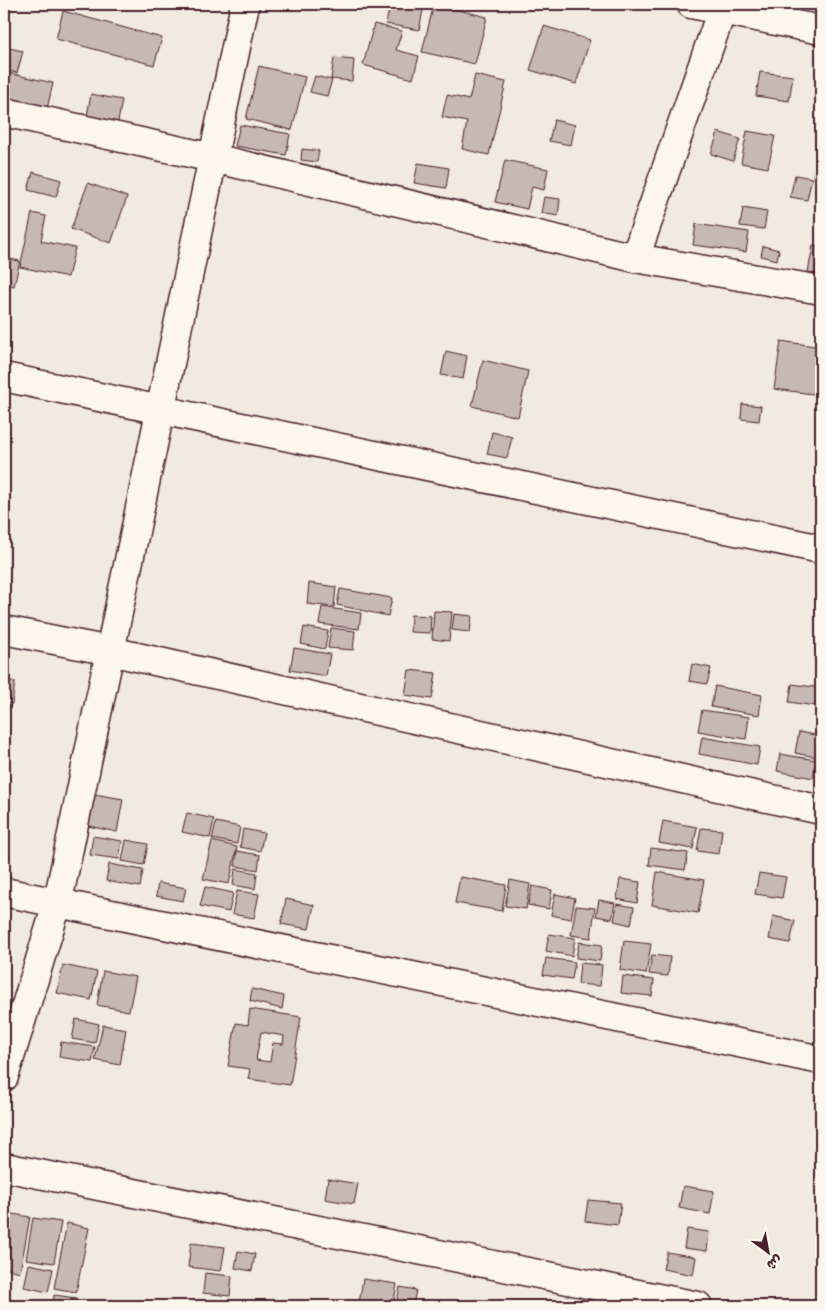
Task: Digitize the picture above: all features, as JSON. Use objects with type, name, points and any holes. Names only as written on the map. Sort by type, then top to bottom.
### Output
[{"type":"street","points":[[4,1077],[58,901],[245,4]]},
{"type":"street","points":[[691,4],[821,30]]},
{"type":"street","points":[[635,258],[722,10]]},
{"type":"street","points":[[4,112],[213,158],[635,258],[821,290]]},
{"type":"street","points":[[4,378],[160,409],[821,549]]},
{"type":"street","points":[[4,630],[110,651],[821,810]]},
{"type":"street","points":[[4,892],[58,901],[821,1060]]},
{"type":"street","points":[[4,1167],[698,1306]]},
{"type":"building","points":[[390,4],[424,5],[419,30],[386,24]]},
{"type":"building","points":[[434,4],[487,17],[475,64],[422,52]]},
{"type":"building","points":[[63,11],[162,38],[154,65],[56,39]]},
{"type":"building","points":[[374,24],[402,31],[396,50],[419,56],[413,79],[363,65]]},
{"type":"building","points":[[544,26],[590,40],[576,84],[530,70]]},
{"type":"building","points":[[4,47],[23,51],[17,73],[4,70]]},
{"type":"building","points":[[334,58],[354,60],[352,81],[331,79]]},
{"type":"building","points":[[259,66],[305,77],[292,130],[246,119]]},
{"type":"building","points":[[4,72],[53,83],[47,109],[4,100]]},
{"type":"building","points":[[760,72],[793,76],[789,101],[756,96]]},
{"type":"building","points":[[475,75],[506,82],[489,155],[462,149],[467,122],[442,117],[447,95],[469,100]]},
{"type":"building","points":[[315,76],[332,80],[327,96],[310,92]]},
{"type":"building","points":[[91,94],[122,100],[118,122],[87,116]]},
{"type":"building","points":[[554,120],[575,125],[571,145],[549,141]]},
{"type":"building","points":[[240,125],[290,134],[286,155],[235,146]]},
{"type":"building","points":[[747,131],[775,136],[768,168],[741,163]]},
{"type":"building","points":[[718,132],[740,139],[733,161],[711,154]]},
{"type":"building","points":[[821,140],[821,178],[813,176]]},
{"type":"building","points":[[302,149],[319,151],[317,162],[301,160]]},
{"type":"building","points":[[505,160],[548,169],[544,190],[532,187],[527,209],[495,202]]},
{"type":"building","points":[[418,163],[449,168],[446,188],[414,183]]},
{"type":"building","points":[[33,172],[61,180],[56,197],[28,190]]},
{"type":"building","points":[[795,175],[812,178],[807,200],[790,197]]},
{"type":"building","points":[[88,183],[127,197],[111,243],[71,229]]},
{"type":"building","points":[[544,197],[560,199],[558,216],[541,213]]},
{"type":"building","points":[[743,208],[767,212],[764,229],[740,226]]},
{"type":"building","points":[[32,213],[46,216],[41,241],[75,248],[68,277],[20,267]]},
{"type":"building","points":[[696,224],[749,232],[746,252],[693,245]]},
{"type":"building","points":[[813,245],[821,247],[821,275],[808,272]]},
{"type":"building","points":[[763,246],[779,250],[777,260],[761,256]]},
{"type":"building","points":[[4,258],[20,261],[14,286],[4,284]]},
{"type":"building","points":[[781,341],[821,347],[821,395],[774,389]]},
{"type":"building","points":[[446,351],[467,356],[463,379],[441,375]]},
{"type":"building","points":[[483,360],[528,371],[518,417],[472,406]]},
{"type":"building","points":[[742,404],[761,406],[759,421],[741,419]]},
{"type":"building","points":[[492,432],[512,437],[507,458],[487,454]]},
{"type":"building","points":[[309,583],[336,587],[334,607],[307,604]]},
{"type":"building","points":[[340,589],[392,598],[388,616],[337,605]]},
{"type":"building","points":[[322,607],[361,613],[359,629],[319,624]]},
{"type":"building","points":[[434,611],[452,612],[449,641],[432,639]]},
{"type":"building","points":[[454,614],[472,616],[470,632],[452,630]]},
{"type":"building","points":[[411,615],[431,616],[430,633],[410,632]]},
{"type":"building","points":[[304,627],[328,631],[325,649],[301,644]]},
{"type":"building","points":[[331,628],[355,631],[353,650],[328,648]]},
{"type":"building","points":[[294,648],[330,654],[326,676],[290,670]]},
{"type":"building","points":[[692,664],[711,668],[707,684],[689,681]]},
{"type":"building","points":[[409,670],[436,673],[432,699],[405,695]]},
{"type":"building","points":[[4,680],[15,682],[12,704],[4,703]]},
{"type":"building","points":[[792,684],[821,688],[821,707],[789,702]]},
{"type":"building","points":[[715,686],[762,695],[759,715],[711,707]]},
{"type":"building","points":[[4,706],[8,707],[4,739]]},
{"type":"building","points":[[702,710],[749,717],[746,739],[698,731]]},
{"type":"building","points":[[799,732],[821,736],[821,758],[795,753]]},
{"type":"building","points":[[702,737],[760,747],[757,765],[699,754]]},
{"type":"building","points":[[780,754],[816,760],[813,778],[777,771]]},
{"type":"building","points":[[94,794],[123,799],[117,832],[88,826]]},
{"type":"building","points":[[187,813],[214,819],[210,838],[182,832]]},
{"type":"building","points":[[663,821],[697,827],[693,849],[659,843]]},
{"type":"building","points":[[216,822],[240,827],[237,844],[212,839]]},
{"type":"building","points":[[701,828],[722,830],[719,854],[697,851]]},
{"type":"building","points":[[243,829],[264,833],[260,851],[240,847]]},
{"type":"building","points":[[93,836],[122,841],[119,859],[90,855]]},
{"type":"building","points":[[126,840],[148,844],[144,865],[122,861]]},
{"type":"building","points":[[212,841],[237,847],[229,884],[203,879]]},
{"type":"building","points":[[651,848],[688,853],[685,870],[649,865]]},
{"type":"building","points":[[237,851],[260,855],[258,870],[235,866]]},
{"type":"building","points":[[109,864],[143,870],[140,887],[106,881]]},
{"type":"building","points":[[235,869],[257,873],[255,889],[233,885]]},
{"type":"building","points":[[657,872],[704,880],[698,913],[652,905]]},
{"type":"building","points":[[759,873],[786,877],[782,898],[755,894]]},
{"type":"building","points":[[460,877],[506,885],[502,911],[455,903]]},
{"type":"building","points":[[620,879],[640,882],[637,903],[617,899]]},
{"type":"building","points":[[510,880],[530,884],[526,909],[505,906]]},
{"type":"building","points":[[158,883],[186,888],[183,901],[156,896]]},
{"type":"building","points":[[532,886],[552,890],[549,909],[528,905]]},
{"type":"building","points":[[205,887],[233,893],[229,912],[200,906]]},
{"type":"building","points":[[237,891],[259,894],[254,918],[232,914]]},
{"type":"building","points":[[555,894],[575,898],[571,919],[551,915]]},
{"type":"building","points":[[286,899],[314,905],[309,929],[281,924]]},
{"type":"building","points":[[599,900],[615,903],[612,919],[596,916]]},
{"type":"building","points":[[617,904],[634,907],[631,925],[614,921]]},
{"type":"building","points":[[576,906],[595,908],[591,938],[571,935]]},
{"type":"building","points":[[773,916],[795,921],[790,943],[769,939]]},
{"type":"building","points":[[549,934],[575,938],[572,956],[546,951]]},
{"type":"building","points":[[624,941],[651,944],[646,974],[620,970]]},
{"type":"building","points":[[579,942],[602,945],[600,961],[576,958]]},
{"type":"building","points":[[652,955],[670,957],[668,976],[649,974]]},
{"type":"building","points":[[546,958],[575,962],[572,979],[543,975]]},
{"type":"building","points":[[580,963],[602,965],[600,986],[578,984]]},
{"type":"building","points":[[63,965],[97,972],[91,1000],[57,993]]},
{"type":"building","points":[[103,971],[136,977],[129,1011],[97,1005]]},
{"type":"building","points":[[623,976],[654,980],[652,996],[621,993]]},
{"type":"building","points":[[252,989],[284,996],[282,1009],[250,1001]]},
{"type":"building","points":[[250,1009],[301,1017],[290,1085],[248,1079],[250,1069],[228,1066],[236,1023],[248,1025]],"holes":[[[261,1032],[284,1036],[283,1044],[273,1043],[270,1062],[256,1060]]]},
{"type":"building","points":[[76,1019],[99,1024],[95,1043],[72,1039]]},
{"type":"building","points":[[103,1025],[126,1029],[120,1065],[95,1060]]},
{"type":"building","points":[[61,1042],[95,1047],[92,1062],[59,1057]]},
{"type":"building","points":[[328,1179],[358,1184],[354,1204],[325,1199]]},
{"type":"building","points":[[683,1186],[714,1191],[710,1214],[679,1208]]},
{"type":"building","points":[[588,1200],[621,1203],[618,1225],[585,1221]]},
{"type":"building","points":[[7,1213],[30,1217],[20,1272],[4,1268],[4,1231]]},
{"type":"building","points":[[33,1218],[61,1222],[54,1263],[26,1259]]},
{"type":"building","points":[[67,1223],[89,1228],[76,1292],[54,1288]]},
{"type":"building","points":[[687,1229],[709,1232],[707,1251],[684,1248]]},
{"type":"building","points":[[191,1243],[225,1247],[221,1271],[188,1267]]},
{"type":"building","points":[[238,1251],[255,1254],[252,1271],[235,1268]]},
{"type":"building","points":[[667,1252],[696,1257],[693,1275],[663,1269]]},
{"type":"building","points":[[29,1264],[53,1269],[48,1292],[24,1287]]},
{"type":"building","points":[[205,1273],[232,1276],[230,1296],[203,1293]]},
{"type":"building","points":[[363,1279],[397,1284],[393,1306],[359,1303]]},
{"type":"building","points":[[400,1287],[416,1290],[413,1306],[396,1306]]},
{"type":"building","points":[[54,1295],[77,1298],[76,1306],[53,1306]]}]
